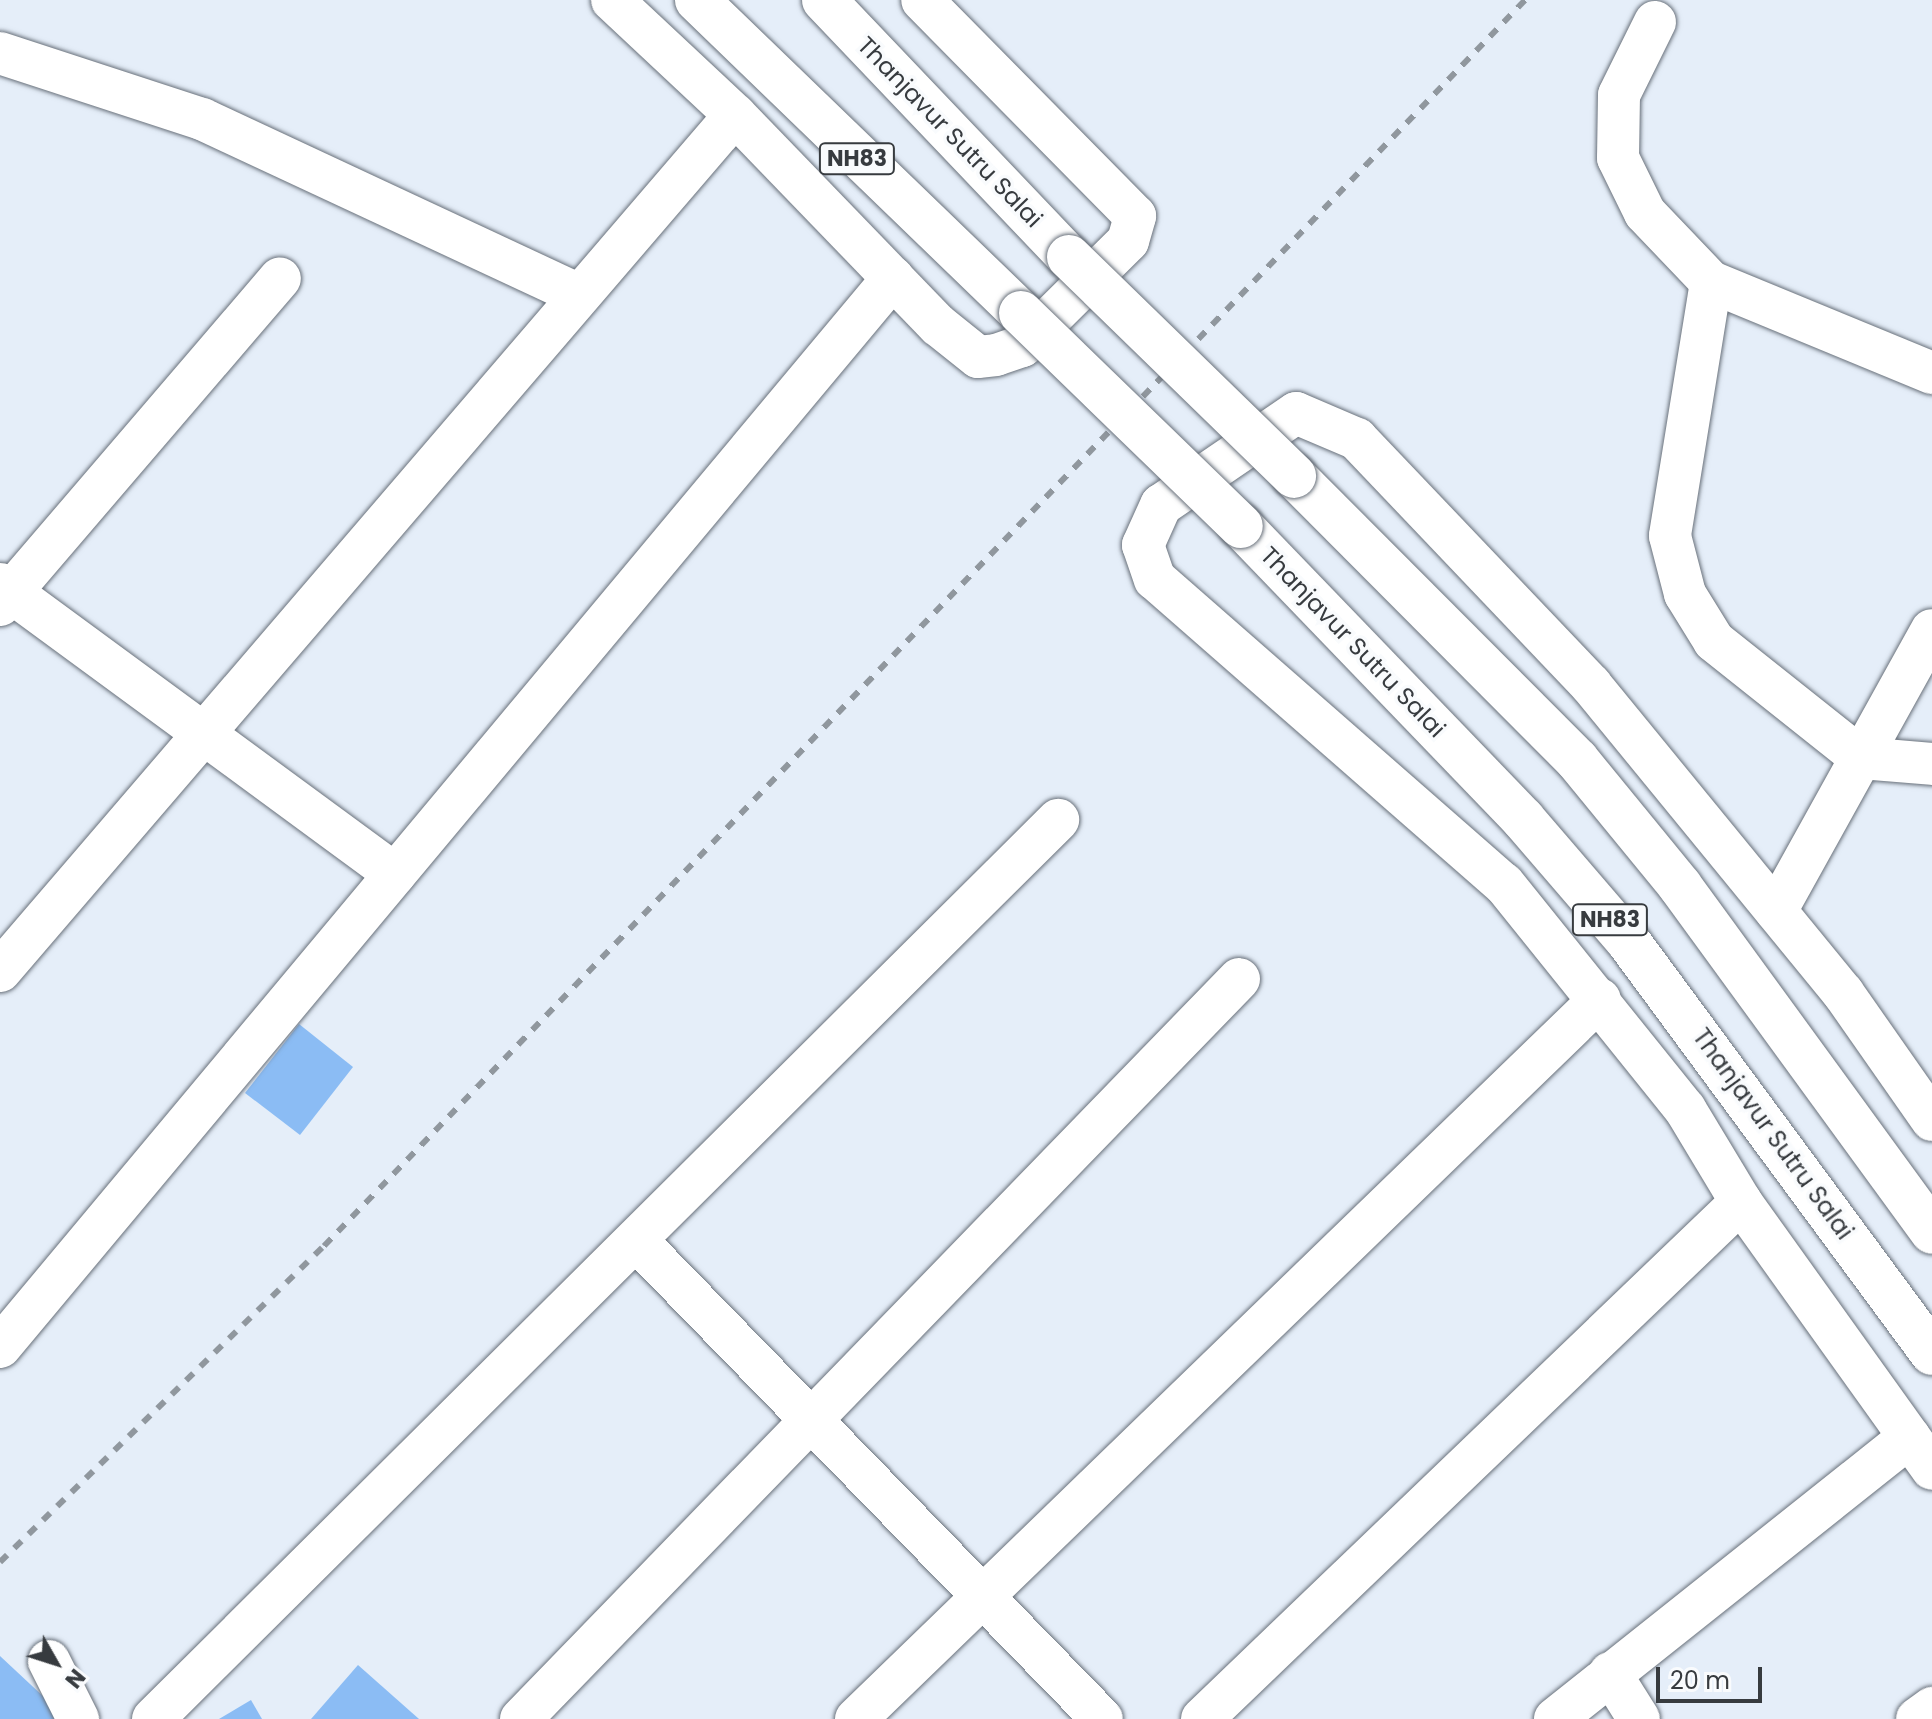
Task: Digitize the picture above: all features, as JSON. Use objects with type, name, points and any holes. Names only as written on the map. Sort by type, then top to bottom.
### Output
[{"type":"highway","name":"Thanjavur Sutru Salai","points":[[697,0],[1241,526],[1523,819],[1628,941],[1932,1353]]},
{"type":"highway","name":"Thanjavur Sutru Salai","points":[[824,0],[1069,257],[1294,476],[1577,760],[1680,886],[1932,1232]]},
{"type":"street","points":[[612,0],[735,115],[893,278],[978,357],[996,355],[1022,346],[1128,241],[1135,216],[922,0]]},
{"type":"street","points":[[1655,22],[1619,95],[1618,158],[1645,213],[1711,282],[1932,373]]},
{"type":"street","points":[[0,53],[202,119],[575,293]]},
{"type":"street","points":[[0,971],[201,730],[575,293],[735,115]]},
{"type":"street","points":[[280,278],[4,594],[201,730],[395,874]]},
{"type":"street","points":[[0,1347],[893,278]]},
{"type":"street","points":[[1711,282],[1670,536],[1685,594],[1714,641],[1861,758],[1932,764]]},
{"type":"street","points":[[1555,1719],[1610,1673],[1920,1453],[1741,1202],[1685,1109],[1600,999],[1504,884],[1155,579],[1143,545],[1161,505],[1296,413],[1357,439],[1591,685],[1776,911],[1932,1120]]},
{"type":"street","points":[[1776,911],[1932,630]]},
{"type":"street","points":[[153,1719],[1058,820]]},
{"type":"street","points":[[521,1719],[1239,979]]},
{"type":"street","points":[[856,1719],[980,1592],[1600,999]]},
{"type":"street","points":[[1202,1719],[1741,1202]]},
{"type":"street","points":[[636,1240],[815,1416],[1102,1719]]},
{"type":"street","points":[[49,1661],[78,1719]]},
{"type":"street","points":[[1610,1673],[1639,1719]]},
{"type":"street","points":[[1917,1719],[1932,1708]]},
{"type":"building","points":[[299,1024],[353,1067],[300,1135],[245,1093]]},
{"type":"building","points":[[0,1656],[60,1712],[54,1719],[0,1719]]},
{"type":"building","points":[[358,1665],[419,1719],[311,1719]]},
{"type":"building","points":[[251,1700],[262,1719],[219,1719]]},
{"type":"railway","points":[[0,1562],[324,1246],[1525,0]]}]
